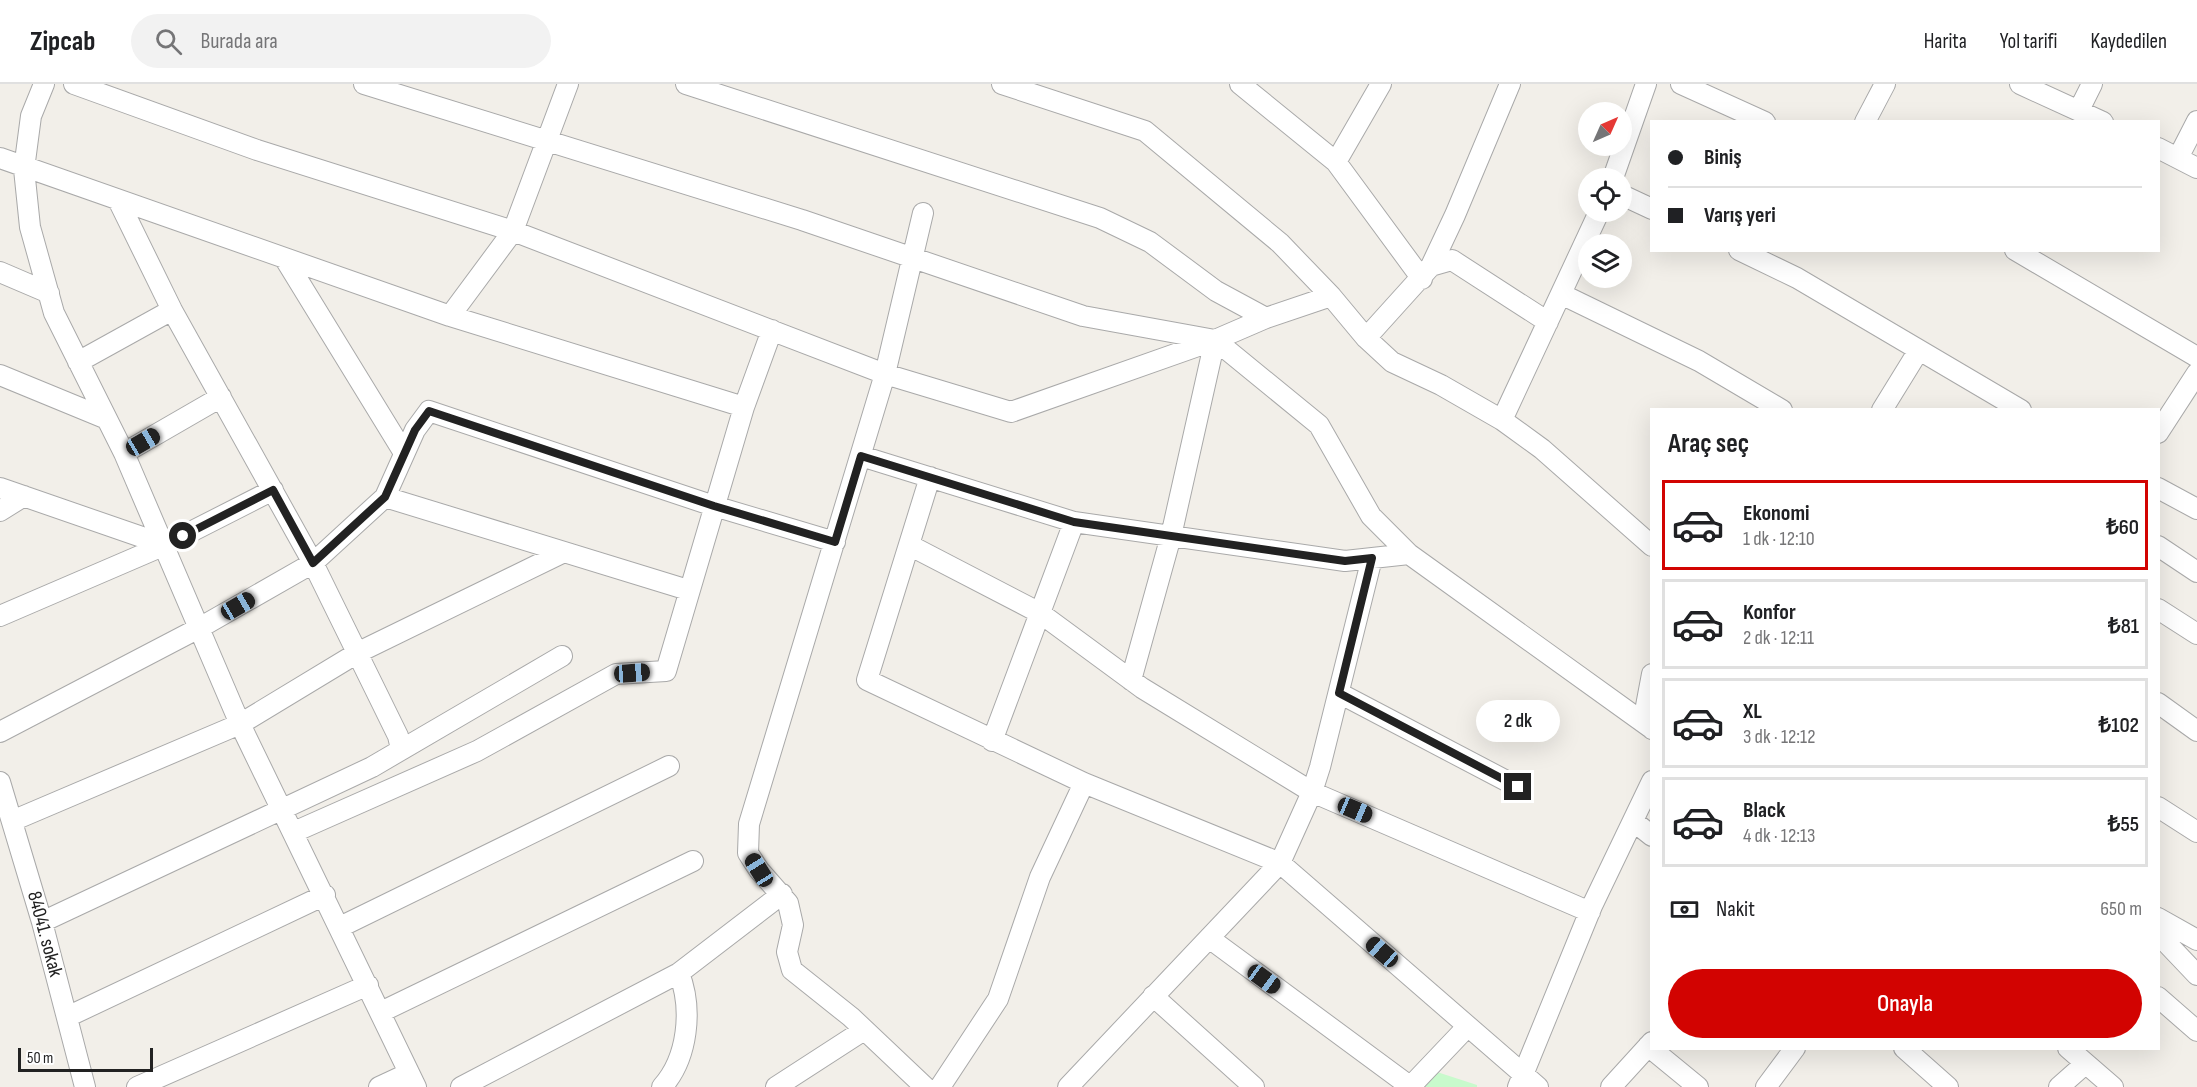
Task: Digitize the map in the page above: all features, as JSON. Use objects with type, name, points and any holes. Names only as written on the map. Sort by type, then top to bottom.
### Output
[{"type":"street","points":[[44,84],[31,116],[24,169],[30,227],[54,313],[124,453],[201,627],[240,724],[413,1080],[379,1087]]},
{"type":"street","points":[[74,84],[257,150],[513,231],[885,374],[1011,412],[1215,340],[1266,318],[1331,296]]},
{"type":"street","points":[[364,84],[802,220],[1083,316],[1215,340],[1319,425],[1371,516],[1409,554],[1650,727]]},
{"type":"street","points":[[450,316],[513,231],[549,143],[568,84]]},
{"type":"street","points":[[686,84],[1100,218],[1150,242],[1216,291],[1266,318]]},
{"type":"street","points":[[1002,84],[1145,131],[1280,243],[1331,296],[1366,338],[1392,362],[1441,385],[1502,420],[1542,449],[1650,540]]},
{"type":"street","points":[[1240,84],[1336,162],[1426,272]]},
{"type":"street","points":[[1336,162],[1381,84]]},
{"type":"street","points":[[1366,338],[1426,272],[1510,84]]},
{"type":"street","points":[[1617,168],[1646,84]]},
{"type":"street","points":[[1681,84],[1761,120]]},
{"type":"street","points":[[1866,120],[1885,84]]},
{"type":"street","points":[[2020,84],[2099,120]]},
{"type":"street","points":[[2079,110],[2092,84]]},
{"type":"street","points":[[2178,158],[2197,121]]},
{"type":"street","points":[[2160,149],[2197,168]]},
{"type":"street","points":[[0,158],[24,169],[450,316],[744,407]]},
{"type":"street","points":[[1632,200],[1650,208]]},
{"type":"street","points":[[119,202],[172,310],[273,490],[359,651],[398,736],[400,749]]},
{"type":"street","points":[[923,213],[885,374],[749,824],[748,853],[759,870],[788,903],[793,925],[787,952],[792,970],[864,1030],[925,1087]]},
{"type":"street","points":[[1502,420],[1594,222]]},
{"type":"street","points":[[1743,252],[1797,278],[2018,408]]},
{"type":"street","points":[[2018,252],[2197,357]]},
{"type":"street","points":[[285,259],[404,453]]},
{"type":"street","points":[[1426,272],[1452,260],[1548,322]]},
{"type":"street","points":[[0,272],[48,293]]},
{"type":"street","points":[[1561,294],[1699,361],[1760,404],[1775,408]]},
{"type":"street","points":[[78,362],[172,310]]},
{"type":"street","points":[[294,832],[477,751],[616,674],[666,671],[688,590],[744,407],[772,330]]},
{"type":"street","points":[[1131,680],[1171,536],[1215,340]]},
{"type":"street","points":[[1883,408],[1919,350]]},
{"type":"street","points":[[2160,429],[2197,373]]},
{"type":"street","points":[[0,375],[107,419]]},
{"type":"street","points":[[124,453],[220,397]]},
{"type":"street","points":[[0,732],[201,627],[313,563],[385,497],[415,430],[429,411],[714,506],[835,542]]},
{"type":"street","points":[[861,456],[1074,522],[1345,561],[1409,554]]},
{"type":"street","points":[[930,477],[867,680],[1084,783],[1280,863],[1467,1027],[1526,1083],[1590,912],[1650,785]]},
{"type":"street","points":[[0,488],[165,545]]},
{"type":"street","points":[[2160,489],[2197,509]]},
{"type":"street","points":[[0,616],[165,545],[273,490]]},
{"type":"street","points":[[0,511],[24,496]]},
{"type":"street","points":[[385,497],[688,590]]},
{"type":"street","points":[[992,741],[1074,522]]},
{"type":"street","points":[[909,545],[1040,613],[1131,680],[1312,792],[1590,912]]},
{"type":"street","points":[[2160,547],[2197,572]]},
{"type":"street","points":[[12,821],[240,724],[359,651],[564,552]]},
{"type":"street","points":[[1068,1087],[1280,863],[1312,792],[1372,558]]},
{"type":"street","points":[[2160,610],[2197,634]]},
{"type":"street","points":[[42,922],[284,811],[372,767],[562,656]]},
{"type":"street","points":[[1650,685],[1646,706],[1650,724]]},
{"type":"street","points":[[1339,693],[1518,787]]},
{"type":"street","points":[[2160,704],[2197,731]]},
{"type":"street","points":[[340,927],[669,766]]},
{"type":"street","name":"84041. sokak","points":[[0,782],[42,922],[85,1087]]},
{"type":"street","points":[[940,1087],[998,999],[1040,877],[1084,783]]},
{"type":"street","points":[[2160,808],[2197,832]]},
{"type":"street","points":[[1633,821],[1650,834]]},
{"type":"street","points":[[381,1012],[693,861]]},
{"type":"street","points":[[461,1087],[679,974],[782,894]]},
{"type":"street","points":[[67,1017],[325,895]]},
{"type":"street","points":[[2160,919],[2197,940]]},
{"type":"street","points":[[2160,936],[2197,975]]},
{"type":"street","points":[[1209,938],[1411,1087],[1467,1027]]},
{"type":"street","points":[[662,1087],[682,1056],[687,993],[679,974]]},
{"type":"street","points":[[137,1087],[368,985]]},
{"type":"street","points":[[1153,996],[1254,1087]]},
{"type":"street","points":[[2160,999],[2197,1031]]},
{"type":"street","points":[[776,1087],[864,1030]]},
{"type":"street","points":[[1611,1087],[1650,1044]]},
{"type":"street","points":[[1656,1050],[1691,1086]]},
{"type":"street","points":[[1766,1087],[1794,1050]]},
{"type":"street","points":[[1906,1050],[1948,1087]]},
{"type":"street","points":[[2070,1050],[2113,1087]]},
{"type":"street","points":[[2059,1087],[2085,1064]]},
{"type":"green space","points":[[1437,1072],[1477,1085],[1477,1087],[1423,1087]]},
{"type":"route","points":[[183,536],[273,490],[313,563],[355,527],[385,497],[415,430],[429,411],[714,506],[835,542],[861,456],[1074,522],[1345,561],[1372,558],[1339,693],[1518,787]]}]
